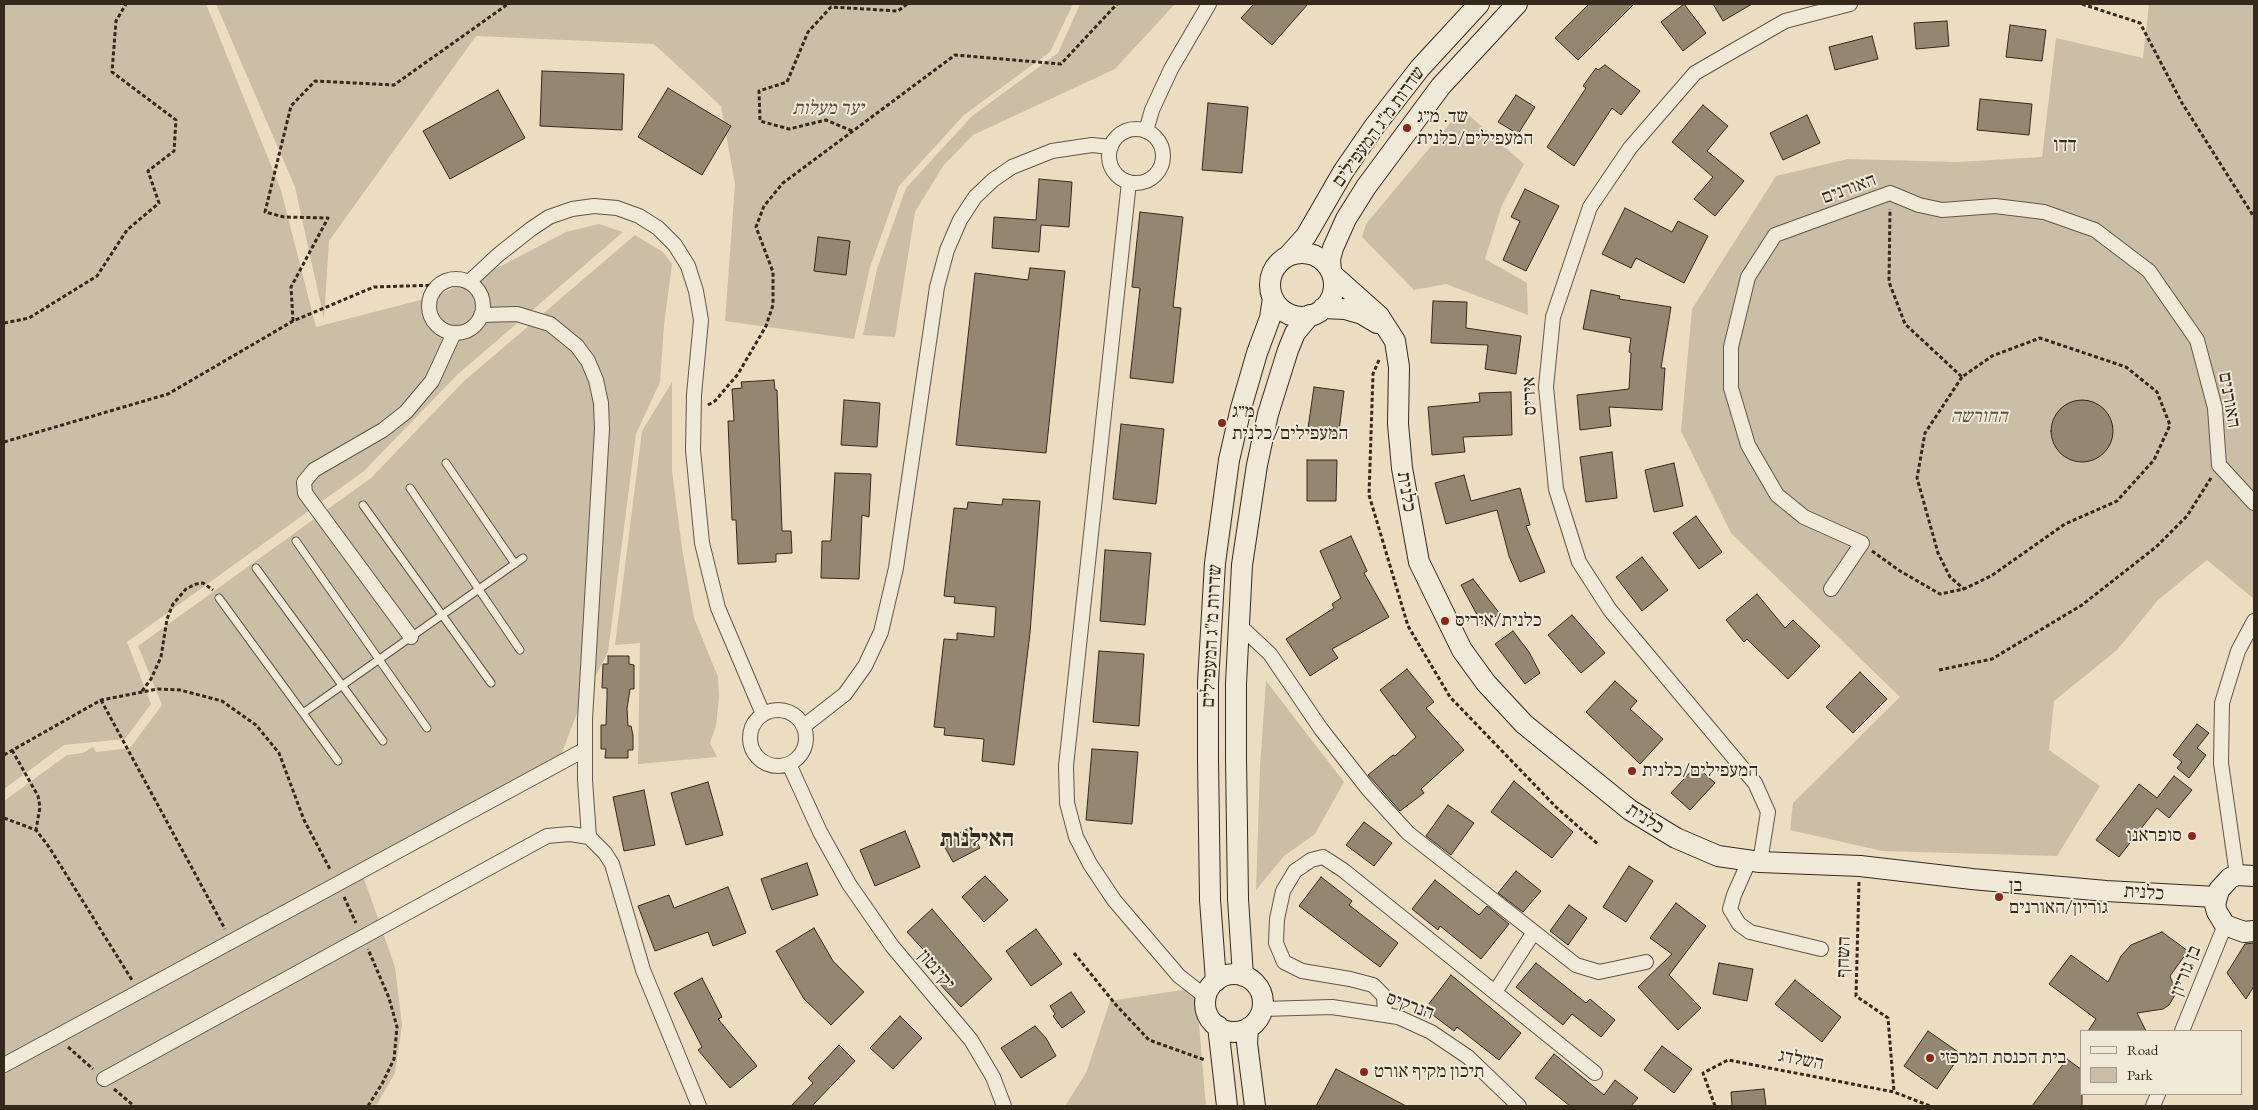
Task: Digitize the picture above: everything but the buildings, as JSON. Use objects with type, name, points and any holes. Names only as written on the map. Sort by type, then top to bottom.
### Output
[{"type":"main road","name":"שדרות מ\"ג המעפילים","points":[[1288,256],[1306,236],[1343,172],[1374,127],[1420,68],[1479,4]]},
{"type":"main road","name":"שדרות מ\"ג המעפילים","points":[[1332,273],[1330,260],[1342,227],[1376,173],[1441,86],[1517,4]]},
{"type":"main road","points":[[1317,312],[1333,293],[1332,273],[1318,256],[1308,253],[1288,256],[1280,262],[1271,279],[1273,298],[1278,305],[1292,315],[1346,309],[1362,314],[1389,331]]},
{"type":"main road","name":"כלנית","points":[[1332,273],[1378,316],[1395,341],[1398,367],[1398,424],[1402,468],[1419,562],[1462,650],[1486,683],[1524,724],[1630,810],[1676,838],[1718,856],[1755,861],[1860,866],[1982,880],[2216,897]]},
{"type":"main road","name":"שדרות מ\"ג המעפילים","points":[[1211,989],[1208,682],[1215,563],[1229,460],[1241,408],[1257,353],[1270,318],[1273,298]]},
{"type":"main road","name":"שדרות מ\"ג המעפילים","points":[[1243,976],[1238,899],[1236,758],[1238,624],[1248,518],[1268,414],[1288,350],[1296,333],[1317,312]]},
{"type":"main road","points":[[2246,875],[2223,883],[2216,897],[2217,912],[2225,925],[2244,932],[2254,930]]},
{"type":"main road","points":[[1231,974],[1243,976],[1250,979],[1259,988],[1262,996],[1262,1009],[1257,1020],[1248,1028],[1233,1032],[1218,1026],[1208,1014],[1211,989],[1231,974]]},
{"type":"main road","points":[[1218,1026],[1227,1106]]},
{"type":"main road","points":[[1248,1028],[1247,1042],[1255,1106]]},
{"type":"street","points":[[1146,131],[1152,110],[1171,68],[1209,4]]},
{"type":"street","name":"איריס","points":[[1821,949],[1750,932],[1739,924],[1730,909],[1734,894],[1755,861],[1768,812],[1755,783],[1610,610],[1579,562],[1556,489],[1546,387],[1552,325],[1590,207],[1630,148],[1695,73],[1785,21],[1850,4]]},
{"type":"street","points":[[1134,129],[1146,131],[1153,135],[1161,145],[1162,166],[1151,179],[1139,183],[1129,182],[1119,177],[1112,167],[1109,159],[1111,147],[1115,139],[1126,132],[1134,129]]},
{"type":"street","points":[[804,726],[845,694],[865,666],[881,632],[895,575],[937,287],[947,250],[960,220],[976,197],[993,180],[1012,167],[1052,151],[1092,145],[1111,147]]},
{"type":"street","points":[[1129,182],[1066,766],[1066,802],[1076,837],[1090,864],[1114,900],[1179,976],[1211,989]]},
{"type":"street","name":"האורנים","points":[[1862,543],[1804,517],[1778,495],[1748,445],[1731,388],[1731,347],[1748,277],[1775,235],[1890,194],[1919,205],[1942,210],[1995,206],[2044,212],[2095,230],[2149,271],[2197,340],[2215,408],[2219,464]]},
{"type":"street","points":[[469,282],[510,245],[549,217],[572,209],[594,206],[617,208],[638,216],[658,228],[674,245],[688,266],[696,291],[700,320],[693,415],[697,511],[709,576],[730,640],[763,714]]},
{"type":"street","points":[[453,279],[469,282],[481,295],[483,303],[481,315],[470,329],[454,333],[438,327],[429,313],[429,300],[438,285],[453,279]]},
{"type":"street","points":[[481,315],[517,314],[550,324],[577,346],[588,361],[596,380],[601,403],[602,429],[586,687],[584,750],[589,837]]},
{"type":"street","points":[[411,637],[306,493],[304,482],[310,472],[382,430],[411,407],[432,381],[454,333]]},
{"type":"street","points":[[2219,464],[2254,503]]},
{"type":"street","points":[[1831,589],[1862,543]]},
{"type":"street","points":[[2246,875],[2221,763],[2222,703],[2238,651],[2254,621]]},
{"type":"street","points":[[1238,624],[1270,654],[1321,729],[1368,789],[1408,833],[1576,965],[1600,972],[1646,962]]},
{"type":"street","points":[[771,710],[784,710],[796,716],[804,726],[807,739],[805,748],[797,759],[790,764],[781,766],[768,765],[760,760],[752,750],[750,741],[751,728],[763,714],[771,710]]},
{"type":"street","points":[[4,1065],[584,750]]},
{"type":"street","name":"יקינטון","points":[[790,764],[834,860],[863,907],[892,946],[971,1040],[993,1077],[1004,1106]]},
{"type":"street","points":[[104,1080],[547,836],[570,834],[589,837],[605,853],[612,864],[643,970],[699,1106]]},
{"type":"street","points":[[1385,1015],[1384,996],[1373,985],[1302,971],[1284,962],[1276,943],[1277,919],[1282,891],[1295,871],[1311,860],[1323,857],[1343,870],[1595,1072]]},
{"type":"street","name":"בן גוריון","points":[[2182,1030],[2225,925]]},
{"type":"street","points":[[1495,992],[1534,932]]},
{"type":"street","name":"הנרקיס","points":[[1262,1009],[1332,1007],[1398,1017],[1431,1032],[1468,1057],[1519,1106]]},
{"type":"lane","points":[[446,462],[515,564]]},
{"type":"lane","points":[[410,488],[520,650]]},
{"type":"lane","points":[[363,505],[491,683]]},
{"type":"lane","points":[[296,541],[427,728]]},
{"type":"lane","points":[[303,713],[523,558]]},
{"type":"lane","points":[[256,568],[383,741]]},
{"type":"lane","points":[[219,598],[338,762]]},
{"type":"path","points":[[4,324],[29,318],[97,276],[127,230],[159,203],[148,171],[174,151],[176,120],[112,72],[116,21],[126,4]]},
{"type":"path","points":[[293,321],[291,287],[328,218],[284,217],[265,212],[291,106],[315,81],[394,85],[508,4]]},
{"type":"path","points":[[853,131],[826,120],[789,129],[760,121],[760,91],[787,82],[808,32],[831,7],[898,11],[907,4]]},
{"type":"path","points":[[693,415],[715,401],[738,374],[766,326],[773,305],[773,272],[756,227],[764,206],[783,183],[955,55],[1061,64],[1117,4]]},
{"type":"path","points":[[2082,4],[2140,23],[2182,103],[2254,217]]},
{"type":"path","points":[[1890,194],[1888,282],[1905,324],[1962,377]]},
{"type":"path","points":[[4,442],[168,394],[293,321],[374,287],[438,285]]},
{"type":"path","points":[[1862,543],[1900,572],[1940,594],[1964,589],[1991,576],[2065,524],[2118,501],[2154,460],[2170,425],[2157,392],[2126,367],[2040,338],[1992,356],[1962,377],[1924,433],[1917,478],[1938,553],[1950,577],[1964,589]]},
{"type":"path","points":[[1939,670],[1992,659],[2082,605],[2156,547],[2188,516],[2219,464]]},
{"type":"path","points":[[142,692],[157,669],[167,619],[179,596],[186,589],[203,583],[211,587],[219,598]]},
{"type":"path","points":[[4,755],[101,700],[158,688],[201,695],[222,701],[256,725],[279,753],[304,820],[338,884],[389,998],[397,1027],[394,1059],[382,1084],[368,1106]]},
{"type":"path","points":[[101,700],[232,941]]},
{"type":"path","points":[[12,750],[38,796],[40,807],[36,830]]},
{"type":"path","points":[[4,818],[36,830],[49,847],[139,992]]},
{"type":"path","name":"השחף","points":[[1860,866],[1856,996],[1888,1018],[1894,1092]]},
{"type":"path","points":[[1074,953],[1116,1005],[1149,1040],[1222,1066]]},
{"type":"path","name":"השלדג","points":[[1715,1106],[1703,1073],[1728,1060],[1894,1092],[1930,1106]]},
{"type":"green space","points":[[4,4],[206,4],[281,190],[316,327],[436,296],[503,265],[566,232],[599,224],[623,232],[457,375],[364,471],[127,642],[151,704],[125,739],[64,745],[4,789]]},
{"type":"green space","name":"יער מעלות","points":[[216,4],[1073,4],[1050,52],[964,115],[899,186],[870,267],[854,339],[725,321],[735,184],[721,106],[654,44],[476,36],[329,241],[324,319],[295,187]]},
{"type":"green space","points":[[1080,4],[1175,4],[1115,69],[973,135],[943,166],[915,212],[895,337],[863,335],[877,269],[906,188],[972,116],[1058,53]]},
{"type":"green space","name":"החורשה","points":[[2149,4],[2254,4],[2254,599],[2207,560],[2158,600],[2117,650],[2054,701],[2049,750],[2100,786],[2057,856],[1882,851],[1790,830],[1793,803],[1900,697],[1731,533],[1681,431],[1692,309],[1776,176],[1848,159],[1958,162],[2042,157],[2056,38],[2143,58]]},
{"type":"green space","points":[[1462,109],[1524,164],[1502,205],[1485,259],[1527,283],[1528,315],[1446,284],[1414,290],[1362,237],[1366,224]]},
{"type":"green space","points":[[635,235],[663,252],[672,264],[664,325],[660,382],[636,434],[608,652],[579,708],[560,758],[362,873],[395,967],[402,1025],[395,1073],[376,1106],[4,1106],[4,801],[67,755],[83,753],[93,747],[96,752],[130,748],[162,705],[138,646],[371,478],[463,382]]},
{"type":"green space","points":[[672,382],[672,471],[682,548],[694,618],[718,677],[719,697],[716,726],[710,743],[717,757],[638,764],[640,643],[615,645],[642,431]]},
{"type":"green space","points":[[1266,681],[1344,782],[1315,834],[1284,856],[1256,890],[1260,767]]},
{"type":"green space","points":[[1195,978],[1206,1106],[1065,1106],[1086,1073],[1110,1001],[1182,990]]},
{"type":"place","name":"שד. מ״ג המעפילים/כלנית","points":[[1407,128]]},
{"type":"place","name":"מ״ג המעפילים/כלנית","points":[[1222,423]]},
{"type":"place","name":"כלנית/איריס","points":[[1445,621]]},
{"type":"place","name":"המעפילים/כלנית","points":[[1632,771]]},
{"type":"place","name":"סופראנו","points":[[2192,836]]},
{"type":"place","name":"בן גוריון/האורנים","points":[[1999,897]]},
{"type":"place","name":"בית הכנסת המרכזי","points":[[1930,1058]]},
{"type":"place","name":"תיכון מקיף אורט","points":[[1364,1072]]},
{"type":"district","name":"דדו","points":[[2065,146]]},
{"type":"district","name":"האילנות","points":[[977,839]]}]
